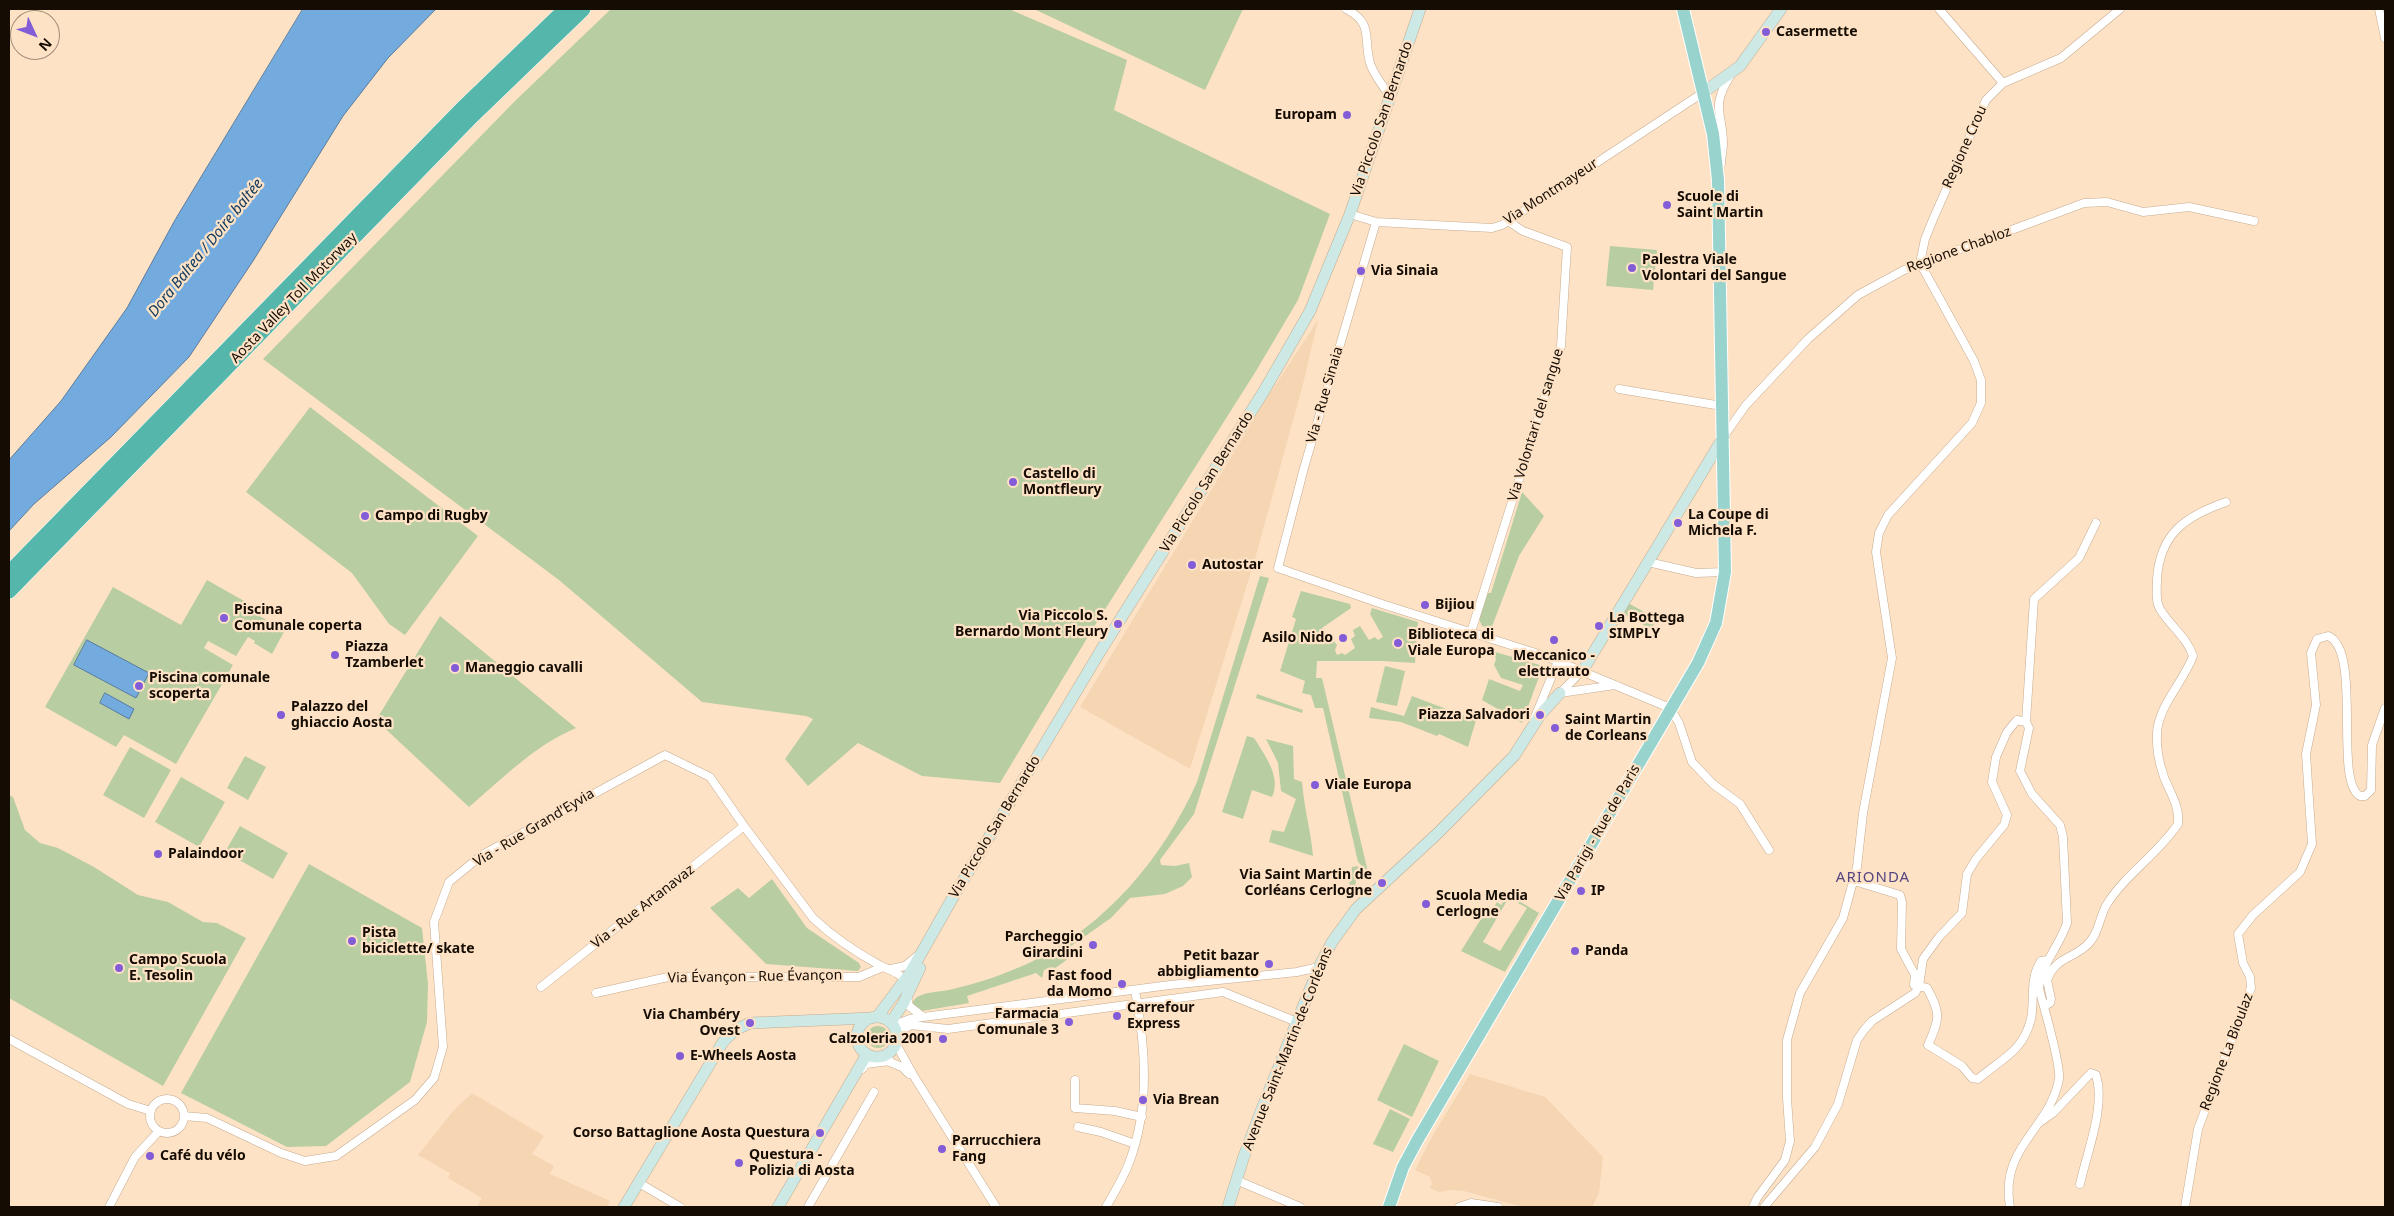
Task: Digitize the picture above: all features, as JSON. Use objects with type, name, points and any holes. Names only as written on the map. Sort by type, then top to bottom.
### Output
[{"type":"highway","name":"Aosta Valley Toll Motorway","points":[[9,573],[462,109],[566,9]]},
{"type":"highway","name":"Aosta Valley Toll Motorway","points":[[9,591],[472,116],[583,9]]},
{"type":"main road","name":"Via Parigi - Rue de Paris","points":[[1389,1207],[1403,1167],[1411,1152],[1708,644],[1718,615],[1725,572],[1718,180],[1713,134],[1683,9]]},
{"type":"main road","name":"Via Parigi - Rue de Paris","points":[[1398,1207],[1400,1189],[1411,1152]]},
{"type":"street","points":[[1346,9],[1355,13],[1363,21],[1367,29],[1371,65],[1390,97]]},
{"type":"street","name":"Via Piccolo San Bernardo","points":[[874,1017],[905,980],[1102,650],[1287,352],[1310,311],[1350,214],[1420,9]]},
{"type":"street","points":[[1718,180],[1723,143],[1718,112],[1720,91],[1731,75],[1748,58],[1781,9]]},
{"type":"street","points":[[1939,9],[2003,83]]},
{"type":"street","name":"Regione Crou","points":[[1920,263],[1925,239],[1956,164],[1986,100],[2003,83],[2061,58],[2120,9]]},
{"type":"street","points":[[2379,9],[2385,38]]},
{"type":"street","points":[[1704,92],[1731,75]]},
{"type":"street","name":"Via Montmayeur","points":[[1350,214],[1376,222],[1492,228],[1508,221],[1704,92]]},
{"type":"street","name":"Regione Chabloz","points":[[1724,436],[1746,405],[1808,339],[1828,321],[1858,295],[1920,263],[2002,235],[2084,203],[2113,203],[2143,212],[2189,207],[2254,221]]},
{"type":"street","name":"Via Volontari del sangue","points":[[1471,632],[1561,346],[1567,247],[1523,231],[1508,221]]},
{"type":"street","name":"Via - Rue Sinaia","points":[[1376,222],[1304,468],[1278,568],[1471,632]]},
{"type":"street","points":[[1753,1207],[1757,1198],[1785,1160],[1790,1141],[1787,1098],[1787,1040],[1800,993],[1843,918],[1854,881],[1866,794],[1892,658],[1886,610],[1878,573],[1876,552],[1879,533],[1888,515],[1972,423],[1981,403],[1981,380],[1974,361],[1920,263]]},
{"type":"street","points":[[1619,389],[1722,406]]},
{"type":"street","points":[[1531,728],[1560,693],[1583,670],[1724,436]]},
{"type":"street","points":[[2044,1006],[2050,1003],[2052,999],[2047,980],[2057,962],[2088,945],[2097,931],[2105,906],[2118,889],[2158,849],[2178,824],[2176,805],[2164,777],[2157,751],[2157,730],[2166,705],[2193,656],[2190,646],[2159,608],[2157,592],[2158,565],[2164,546],[2173,532],[2186,519],[2204,509],[2226,502]]},
{"type":"street","points":[[2010,1207],[2007,1190],[2011,1169],[2018,1150],[2056,1093],[2059,1076],[2039,989],[2040,976],[2063,936],[2067,923],[2063,837],[2060,825],[2032,794],[2020,771],[2029,728],[2026,722],[2034,599],[2079,558],[2096,523]]},
{"type":"street","points":[[1648,562],[1696,573],[1725,572]]},
{"type":"street","points":[[1471,632],[1583,670],[1670,708],[1679,723],[1692,762],[1713,784],[1740,804],[1769,850]]},
{"type":"street","name":"Regione La Bioulaz","points":[[2185,1207],[2198,1129],[2251,988],[2250,977],[2243,962],[2238,934],[2253,915],[2300,872],[2312,844],[2306,754],[2316,705],[2311,653],[2317,639],[2328,636],[2334,640],[2343,662],[2348,719],[2348,769],[2354,791],[2360,796],[2365,796],[2371,790],[2372,745],[2385,708]]},
{"type":"street","points":[[1545,656],[1554,671],[1555,689],[1560,693],[1617,684]]},
{"type":"street","points":[[1531,728],[1554,671],[1558,663],[1562,662]]},
{"type":"street","points":[[1764,1207],[1815,1147],[1838,1104],[1857,1040],[1872,1021],[1904,1002],[1915,993],[1919,986],[1923,959],[1938,937],[1962,913],[1968,874],[1976,859],[2004,825],[2007,815],[1992,782],[1996,757],[2007,732],[2017,720],[2026,722]]},
{"type":"street","name":"Avenue Saint-Martin-de-Corléans","points":[[1228,1207],[1236,1180],[1297,1022],[1319,967],[1332,942],[1356,909],[1438,833],[1514,756],[1531,728]]},
{"type":"street","name":"Via - Rue Grand'Eyvia","points":[[184,1116],[207,1118],[281,1153],[305,1161],[336,1156],[416,1100],[434,1078],[443,1047],[434,922],[450,882],[482,855],[665,754],[710,777],[813,918],[826,930],[905,980]]},
{"type":"street","name":"Via - Rue Artanavaz","points":[[541,987],[744,826]]},
{"type":"street","points":[[1854,881],[1900,895],[1902,902],[1901,949],[1915,975],[1914,985],[1926,988],[1936,1006],[1939,1020],[1928,1045],[1962,1066],[1972,1078],[1978,1079],[1994,1066],[2010,1057],[2020,1043],[2031,1018],[2036,969],[2041,961],[2048,960]]},
{"type":"street","name":"Via Piccolo San Bernardo","points":[[887,968],[905,966],[914,960],[936,927]]},
{"type":"street","name":"Via Piccolo San Bernardo","points":[[894,1029],[936,927]]},
{"type":"street","points":[[894,1029],[910,1019],[923,1017],[1297,972],[1319,967]]},
{"type":"street","name":"Via Évançon - Rue Évançon","points":[[596,993],[668,977],[859,977],[887,968]]},
{"type":"street","name":"Via Piccolo San Bernardo","points":[[894,1029],[908,987],[905,980]]},
{"type":"street","points":[[1106,1207],[1124,1174],[1136,1144],[1142,1117],[1145,1087],[1138,1003],[1135,990]]},
{"type":"street","points":[[894,1029],[911,1025],[948,1029],[1223,992],[1297,1022]]},
{"type":"street","points":[[907,996],[909,1006],[923,1017]]},
{"type":"street","points":[[874,1017],[864,1022],[858,1030],[857,1039],[860,1048],[871,1055],[902,1067],[915,1078]]},
{"type":"street","points":[[624,1207],[723,1042],[735,1030],[750,1023],[874,1017],[894,1029],[915,1078],[947,1123],[996,1207]]},
{"type":"street","points":[[871,1055],[883,1056],[891,1052],[894,1029]]},
{"type":"street","points":[[9,1039],[128,1104],[151,1111]]},
{"type":"street","points":[[778,1207],[842,1094],[871,1055]]},
{"type":"street","points":[[842,1094],[866,1064],[890,1061]]},
{"type":"street","points":[[2036,1125],[2053,1113],[2091,1073],[2096,1075],[2099,1109],[2080,1184]]},
{"type":"street","points":[[1075,1080],[1075,1108],[1115,1111],[1142,1117]]},
{"type":"street","points":[[808,1207],[874,1092]]},
{"type":"street","points":[[170,1100],[181,1107],[184,1116],[181,1125],[169,1133],[159,1131],[151,1122],[151,1111],[157,1102],[170,1100]]},
{"type":"street","points":[[1078,1127],[1101,1132],[1136,1144]]},
{"type":"street","points":[[109,1207],[135,1157],[159,1131]]},
{"type":"street","points":[[1236,1180],[1300,1207]]},
{"type":"street","points":[[638,1183],[680,1207]]},
{"type":"street","points":[[1459,1207],[1471,1203],[1498,1207]]},
{"type":"shaded area","points":[[1318,320],[1303,384],[1255,559],[1190,769],[1080,707],[1265,401]]},
{"type":"shaded area","points":[[1470,1074],[1545,1097],[1603,1157],[1599,1193],[1592,1207],[1523,1207],[1464,1191],[1439,1192],[1430,1188],[1432,1184],[1430,1177],[1415,1170],[1433,1135]]},
{"type":"shaded area","points":[[472,1093],[544,1136],[532,1154],[554,1166],[550,1174],[610,1201],[607,1207],[477,1207],[482,1198],[448,1178],[450,1173],[418,1155],[454,1110]]},
{"type":"green space","points":[[611,9],[1009,9],[1127,60],[1114,110],[1330,214],[1298,300],[1256,371],[1092,630],[1000,783],[922,776],[858,743],[808,786],[785,759],[813,719],[806,716],[702,702],[559,580],[263,359],[516,100]]},
{"type":"green space","points":[[1034,9],[1243,9],[1205,90]]},
{"type":"green space","name":"Palestra Viale Volontari del Sangue","points":[[1610,246],[1657,250],[1653,290],[1606,286]]},
{"type":"green space","name":"Campo di Rugby","points":[[310,407],[478,536],[405,635],[389,624],[352,573],[246,492]]},
{"type":"green space","points":[[1522,492],[1544,516],[1519,556],[1491,629],[1482,626],[1479,619],[1488,593],[1491,593]]},
{"type":"green space","points":[[1260,576],[1269,578],[1194,814],[1160,860],[1161,865],[1175,866],[1189,863],[1192,877],[1183,886],[1165,894],[1130,898],[1111,918],[1071,946],[1072,956],[1054,969],[1052,967],[1044,970],[1042,978],[1036,973],[967,996],[969,1003],[922,1011],[915,1009],[912,1004],[919,996],[963,987],[992,978],[1029,963],[1057,948],[1107,910],[1149,863],[1183,810],[1197,782]]},
{"type":"green space","name":"Piscina comunale scoperta","points":[[207,580],[253,606],[250,611],[285,630],[272,654],[248,637],[236,656],[208,641],[204,648],[233,665],[176,764],[124,735],[116,747],[45,707],[113,587],[181,625]]},
{"type":"green space","points":[[1301,591],[1350,604],[1351,608],[1322,628],[1337,645],[1335,650],[1337,655],[1342,653],[1345,655],[1355,648],[1351,639],[1355,636],[1353,630],[1360,626],[1369,640],[1375,637],[1378,640],[1383,637],[1370,614],[1372,608],[1418,622],[1415,663],[1317,661],[1316,678],[1322,678],[1368,872],[1358,862],[1323,708],[1315,708],[1311,695],[1302,693],[1305,681],[1280,671],[1296,619],[1292,617]]},
{"type":"green space","points":[[1628,603],[1657,619],[1651,629],[1622,613]]},
{"type":"green space","name":"Maneggio cavalli","points":[[440,616],[576,728],[533,753],[469,807],[376,720]]},
{"type":"green space","points":[[1492,651],[1543,666],[1522,723],[1482,700],[1489,679],[1520,691],[1523,685],[1501,678],[1494,665],[1496,659]]},
{"type":"green space","points":[[1385,666],[1405,671],[1397,706],[1376,702]]},
{"type":"green space","points":[[1257,694],[1303,710],[1302,713],[1256,698]]},
{"type":"green space","points":[[1412,696],[1473,719],[1475,712],[1478,714],[1468,747],[1439,734],[1437,736],[1401,722],[1369,718],[1371,707],[1404,716]]},
{"type":"green space","points":[[1247,736],[1254,738],[1267,758],[1273,774],[1275,789],[1272,797],[1252,790],[1243,819],[1222,812]]},
{"type":"green space","points":[[1266,739],[1293,746],[1294,779],[1302,782],[1313,856],[1269,842],[1272,830],[1284,832],[1296,799],[1281,791],[1278,763]]},
{"type":"green space","points":[[130,747],[171,770],[144,818],[103,795]]},
{"type":"green space","points":[[245,756],[266,767],[248,800],[227,788]]},
{"type":"green space","points":[[181,777],[225,802],[199,847],[155,822]]},
{"type":"green space","name":"Campo Scuola E. Tesolin","points":[[9,795],[13,797],[25,830],[40,843],[58,848],[94,867],[138,895],[168,902],[203,922],[217,923],[246,938],[163,1086],[9,998]]},
{"type":"green space","points":[[240,826],[288,853],[273,879],[225,852]]},
{"type":"green space","points":[[309,864],[422,928],[428,984],[427,1022],[410,1082],[326,1146],[287,1147],[181,1093]]},
{"type":"green space","points":[[1358,866],[1354,896],[1351,900],[1348,893],[1352,867]]},
{"type":"green space","points":[[772,879],[807,928],[859,963],[861,967],[858,971],[766,964],[710,908],[738,888],[749,898]]},
{"type":"green space","points":[[1506,898],[1508,899],[1483,942],[1500,951],[1527,908],[1518,903],[1519,901],[1539,913],[1505,972],[1461,951],[1489,906],[1493,909],[1497,902],[1501,905]]},
{"type":"green space","points":[[874,1026],[882,1026],[889,1033],[889,1041],[882,1048],[874,1048],[867,1041],[867,1033]]},
{"type":"green space","points":[[1404,1044],[1439,1061],[1412,1117],[1377,1100]]},
{"type":"green space","points":[[1390,1109],[1410,1119],[1393,1152],[1373,1144]]},
{"type":"water","name":"Dora Baltea / Doire baltée","points":[[303,9],[436,9],[388,58],[343,116],[253,261],[189,357],[111,437],[34,504],[9,531],[9,460],[61,401],[127,308],[175,220]]},
{"type":"water","points":[[87,640],[149,673],[136,698],[74,665]]},
{"type":"water","points":[[105,693],[134,709],[129,719],[100,703]]},
{"type":"place","name":"Casermette","points":[[1766,32]]},
{"type":"place","name":"Europam","points":[[1347,115]]},
{"type":"place","name":"Scuole di Saint Martin","points":[[1667,205]]},
{"type":"place","name":"Palestra Viale Volontari del Sangue","points":[[1632,268]]},
{"type":"place","name":"Via Sinaia","points":[[1361,271]]},
{"type":"place","name":"Castello di Montfleury","points":[[1013,482]]},
{"type":"place","name":"Campo di Rugby","points":[[365,516]]},
{"type":"place","name":"La Coupe di Michela F.","points":[[1678,523]]},
{"type":"place","name":"Autostar","points":[[1192,565]]},
{"type":"place","name":"Bijiou","points":[[1425,605]]},
{"type":"place","name":"Piscina Comunale coperta","points":[[224,618]]},
{"type":"place","name":"Via Piccolo S. Bernardo Mont Fleury","points":[[1118,624]]},
{"type":"place","name":"La Bottega SIMPLY","points":[[1599,626]]},
{"type":"place","name":"Asilo Nido","points":[[1343,638]]},
{"type":"place","name":"Meccanico - elettrauto","points":[[1554,640]]},
{"type":"place","name":"Biblioteca di Viale Europa","points":[[1398,643]]},
{"type":"place","name":"Piazza Tzamberlet","points":[[335,655]]},
{"type":"place","name":"Maneggio cavalli","points":[[455,668]]},
{"type":"place","name":"Piscina comunale scoperta","points":[[139,686]]},
{"type":"place","name":"Palazzo del ghiaccio Aosta","points":[[281,715]]},
{"type":"place","name":"Piazza Salvadori","points":[[1540,715]]},
{"type":"place","name":"Saint Martin de Corleans","points":[[1555,728]]},
{"type":"place","name":"Viale Europa","points":[[1315,785]]},
{"type":"place","name":"Palaindoor","points":[[158,854]]},
{"type":"place","name":"Via Saint Martin de Corléans Cerlogne","points":[[1382,883]]},
{"type":"place","name":"IP","points":[[1581,891]]},
{"type":"place","name":"Scuola Media Cerlogne","points":[[1426,904]]},
{"type":"place","name":"Pista biciclette/ skate","points":[[352,941]]},
{"type":"place","name":"Parcheggio Girardini","points":[[1093,945]]},
{"type":"place","name":"Panda","points":[[1575,951]]},
{"type":"place","name":"Petit bazar abbigliamento","points":[[1269,964]]},
{"type":"place","name":"Campo Scuola E. Tesolin","points":[[119,968]]},
{"type":"place","name":"Fast food da Momo","points":[[1122,984]]},
{"type":"place","name":"Carrefour Express","points":[[1117,1016]]},
{"type":"place","name":"Farmacia Comunale 3","points":[[1069,1022]]},
{"type":"place","name":"Via Chambéry Ovest","points":[[750,1023]]},
{"type":"place","name":"Calzoleria 2001","points":[[943,1039]]},
{"type":"place","name":"E-Wheels Aosta","points":[[680,1056]]},
{"type":"place","name":"Via Brean","points":[[1143,1100]]},
{"type":"place","name":"Corso Battaglione Aosta Questura","points":[[820,1133]]},
{"type":"place","name":"Parrucchiera Fang","points":[[942,1149]]},
{"type":"place","name":"Café du vélo","points":[[150,1156]]},
{"type":"place","name":"Questura - Polizia di Aosta","points":[[739,1163]]},
{"type":"district","name":"ARIONDA","points":[[1873,878]]}]
